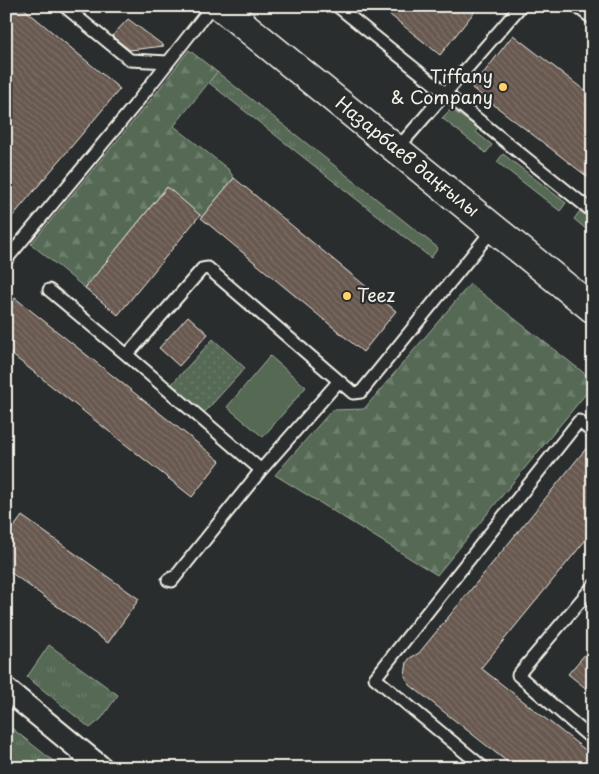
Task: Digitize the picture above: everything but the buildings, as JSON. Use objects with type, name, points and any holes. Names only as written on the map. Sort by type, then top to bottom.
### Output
[{"type":"main road","name":"Назарбаев даңғылы","points":[[220,6],[593,309]]},
{"type":"street","points":[[6,689],[102,768]]},
{"type":"lane","points":[[64,6],[130,60],[168,62]]},
{"type":"lane","points":[[6,260],[212,6]]},
{"type":"lane","points":[[337,6],[593,212]]},
{"type":"lane","points":[[397,149],[521,6]]},
{"type":"lane","points":[[576,6],[593,19]]},
{"type":"lane","points":[[127,355],[202,269],[208,268],[352,393],[361,392],[494,228]]},
{"type":"lane","points":[[49,290],[262,470]]},
{"type":"lane","points":[[171,578],[168,580],[172,581],[262,470],[339,381]]},
{"type":"lane","points":[[484,768],[375,678],[579,421],[593,433]]},
{"type":"lane","points":[[593,586],[518,676],[593,740]]},
{"type":"green space","points":[[189,50],[217,72],[174,126],[228,169],[234,178],[202,217],[166,188],[85,288],[31,244],[146,106]]},
{"type":"green space","points":[[217,72],[438,248],[431,258],[208,82]]},
{"type":"green space","points":[[451,109],[478,128],[476,132],[492,145],[486,153],[442,118]]},
{"type":"green space","points":[[503,154],[566,203],[560,211],[497,162]]},
{"type":"green space","points":[[580,211],[593,221],[593,235],[574,219]]},
{"type":"green space","points":[[470,284],[593,380],[593,385],[437,575],[275,475],[332,410],[364,409]]},
{"type":"green space","points":[[213,339],[245,368],[203,414],[171,385]]},
{"type":"green space","points":[[270,356],[306,387],[263,437],[227,407]]},
{"type":"green space","points":[[49,645],[118,695],[101,719],[90,728],[27,677]]},
{"type":"green space","points":[[9,726],[62,768],[6,768],[6,732]]},
{"type":"place","name":"Tiffany & Company","points":[[503,87]]},
{"type":"place","name":"Teez","points":[[347,296]]}]
